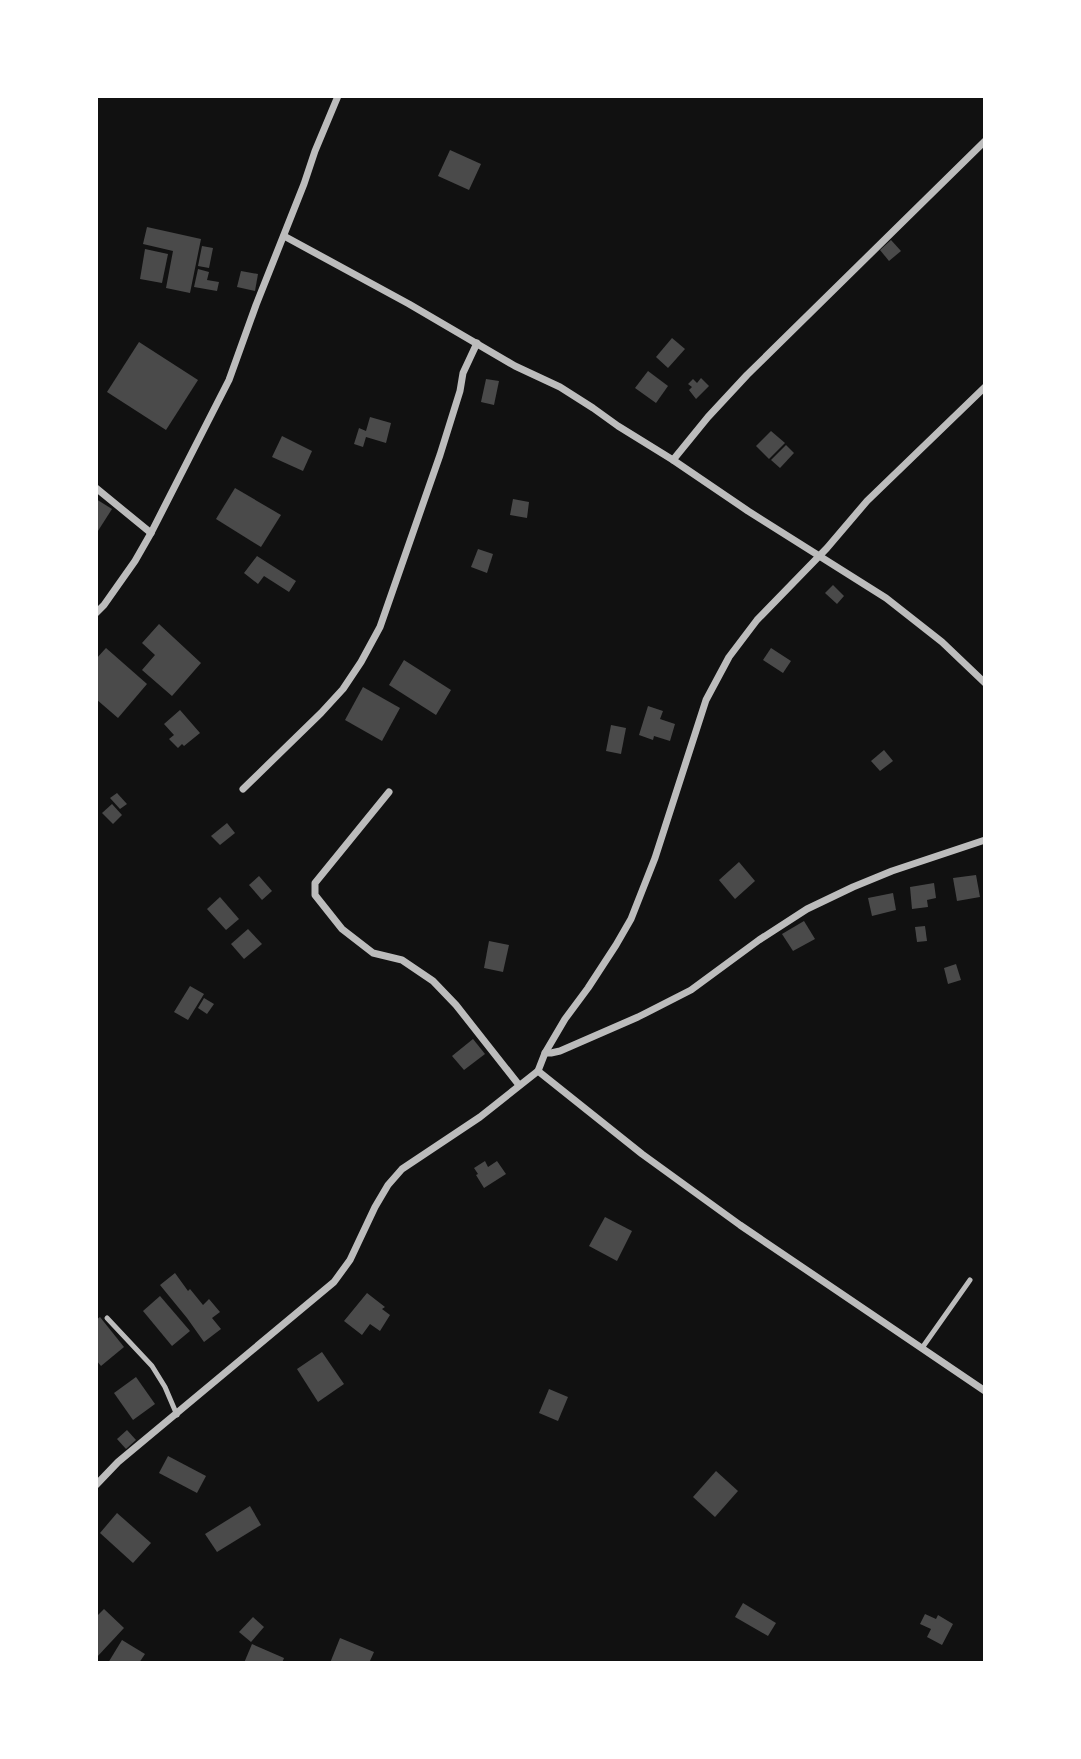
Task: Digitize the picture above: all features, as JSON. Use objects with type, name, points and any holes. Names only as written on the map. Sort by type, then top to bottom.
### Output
[{"type":"street","points":[[96,613],[135,561],[151,533],[229,380],[338,96]]},
{"type":"street","points":[[673,460],[708,417],[757,366],[985,141]]},
{"type":"street","points":[[284,236],[515,366],[559,387],[886,598],[942,642],[985,683]]},
{"type":"street","points":[[243,789],[343,689],[380,627],[440,455],[463,373],[477,343]]},
{"type":"street","points":[[96,1485],[118,1462],[334,1282],[350,1260],[388,1185],[402,1169],[480,1116],[537,1071],[565,1019],[588,988],[631,919],[655,858],[706,700],[729,657],[757,620],[867,501],[985,387]]},
{"type":"street","points":[[96,488],[151,533]]},
{"type":"street","points":[[389,793],[315,883],[315,895],[342,929],[373,953],[402,960],[433,981],[519,1085]]},
{"type":"street","points":[[545,1053],[560,1051],[638,1017],[691,990],[807,909],[892,871],[985,840]]},
{"type":"street","points":[[537,1071],[642,1154],[797,1264],[985,1391]]},
{"type":"lane","points":[[922,1348],[970,1280]]},
{"type":"lane","points":[[107,1318],[152,1366],[177,1415]]},
{"type":"building","points":[[450,150],[481,164],[469,190],[438,176]]},
{"type":"building","points":[[147,227],[201,239],[190,293],[166,288],[173,251],[143,244]]},
{"type":"building","points":[[891,240],[901,251],[889,261],[880,250]]},
{"type":"building","points":[[202,246],[213,248],[209,268],[198,266]]},
{"type":"building","points":[[145,249],[168,254],[162,283],[140,279]]},
{"type":"building","points":[[198,269],[209,272],[207,280],[219,282],[217,291],[194,287]]},
{"type":"building","points":[[241,271],[258,274],[255,291],[237,287]]},
{"type":"building","points":[[672,338],[685,349],[668,368],[656,357]]},
{"type":"building","points":[[139,342],[198,380],[166,430],[107,392]]},
{"type":"building","points":[[648,371],[668,386],[656,403],[635,388]]},
{"type":"building","points":[[701,378],[709,386],[696,399],[689,390],[692,387],[688,384],[693,379],[697,383]]},
{"type":"building","points":[[486,379],[499,381],[494,405],[481,402]]},
{"type":"building","points":[[370,417],[391,423],[386,443],[366,437],[363,447],[354,444],[359,428],[366,431]]},
{"type":"building","points":[[771,431],[785,443],[769,459],[756,446]]},
{"type":"building","points":[[282,436],[312,451],[303,471],[272,457]]},
{"type":"building","points":[[786,445],[794,453],[780,468],[771,460]]},
{"type":"building","points":[[235,488],[281,515],[261,547],[216,519]]},
{"type":"building","points":[[96,499],[112,509],[96,534]]},
{"type":"building","points":[[513,499],[529,502],[527,518],[510,515]]},
{"type":"building","points":[[478,549],[493,554],[487,573],[471,567]]},
{"type":"building","points":[[257,556],[296,581],[289,592],[264,576],[258,584],[244,573]]},
{"type":"building","points":[[833,585],[844,596],[837,604],[825,593]]},
{"type":"building","points":[[159,624],[201,663],[172,696],[142,670],[155,655],[142,643]]},
{"type":"building","points":[[106,648],[147,684],[118,718],[96,699],[96,659]]},
{"type":"building","points":[[771,648],[791,661],[783,673],[763,660]]},
{"type":"building","points":[[404,660],[451,690],[436,715],[389,685]]},
{"type":"building","points":[[363,687],[400,708],[382,741],[345,720]]},
{"type":"building","points":[[648,706],[663,711],[660,719],[675,724],[670,741],[654,736],[653,740],[639,735]]},
{"type":"building","points":[[180,710],[200,733],[178,748],[169,739],[174,735],[164,724]]},
{"type":"building","points":[[611,725],[626,728],[621,754],[606,751]]},
{"type":"building","points":[[884,750],[893,761],[880,771],[871,761]]},
{"type":"building","points":[[117,793],[127,804],[120,809],[110,798]]},
{"type":"building","points":[[112,804],[122,815],[113,824],[102,813]]},
{"type":"building","points":[[227,823],[235,833],[220,845],[211,836]]},
{"type":"building","points":[[739,862],[755,881],[735,899],[719,880]]},
{"type":"building","points":[[976,875],[980,897],[957,901],[953,878]]},
{"type":"building","points":[[259,876],[272,891],[262,900],[249,885]]},
{"type":"building","points":[[934,883],[936,898],[927,900],[928,907],[912,909],[910,887]]},
{"type":"building","points":[[893,893],[896,910],[872,916],[868,898]]},
{"type":"building","points":[[220,897],[239,919],[226,930],[207,909]]},
{"type":"building","points":[[804,921],[815,939],[793,951],[782,934]]},
{"type":"building","points":[[925,926],[927,941],[917,942],[915,927]]},
{"type":"building","points":[[248,929],[262,944],[244,959],[231,944]]},
{"type":"building","points":[[489,941],[509,945],[503,972],[484,968]]},
{"type":"building","points":[[956,964],[961,980],[948,984],[944,968]]},
{"type":"building","points":[[190,986],[204,994],[188,1020],[174,1012]]},
{"type":"building","points":[[204,998],[214,1004],[207,1014],[198,1008]]},
{"type":"building","points":[[473,1039],[485,1054],[464,1070],[452,1056]]},
{"type":"building","points":[[485,1161],[488,1167],[497,1161],[506,1174],[484,1188],[474,1168]]},
{"type":"building","points":[[605,1217],[632,1231],[617,1261],[589,1246]]},
{"type":"building","points":[[175,1273],[203,1305],[209,1299],[220,1312],[212,1318],[221,1329],[204,1342],[160,1285]]},
{"type":"building","points":[[367,1293],[385,1307],[382,1309],[390,1315],[380,1331],[370,1324],[362,1335],[344,1321]]},
{"type":"building","points":[[160,1296],[190,1331],[172,1346],[143,1311]]},
{"type":"building","points":[[100,1317],[124,1347],[101,1366],[96,1360],[96,1320]]},
{"type":"building","points":[[322,1352],[344,1384],[318,1402],[297,1369]]},
{"type":"building","points":[[136,1377],[155,1404],[133,1420],[114,1393]]},
{"type":"building","points":[[549,1389],[568,1397],[558,1421],[539,1413]]},
{"type":"building","points":[[127,1430],[136,1440],[126,1449],[117,1439]]},
{"type":"building","points":[[168,1456],[206,1476],[197,1493],[159,1473]]},
{"type":"building","points":[[716,1471],[738,1491],[715,1517],[693,1497]]},
{"type":"building","points":[[250,1506],[261,1525],[217,1552],[205,1534]]},
{"type":"building","points":[[117,1513],[151,1543],[133,1563],[100,1533]]},
{"type":"building","points":[[743,1603],[776,1623],[768,1636],[735,1617]]},
{"type":"building","points":[[104,1609],[124,1628],[96,1658],[96,1617]]},
{"type":"building","points":[[925,1614],[936,1619],[938,1615],[953,1624],[942,1645],[927,1637],[931,1629],[920,1624]]},
{"type":"building","points":[[253,1617],[264,1627],[251,1642],[239,1632]]},
{"type":"building","points":[[340,1638],[374,1652],[369,1663],[330,1663]]},
{"type":"building","points":[[122,1640],[145,1654],[139,1663],[108,1663]]},
{"type":"building","points":[[252,1644],[284,1658],[282,1663],[244,1663]]}]
